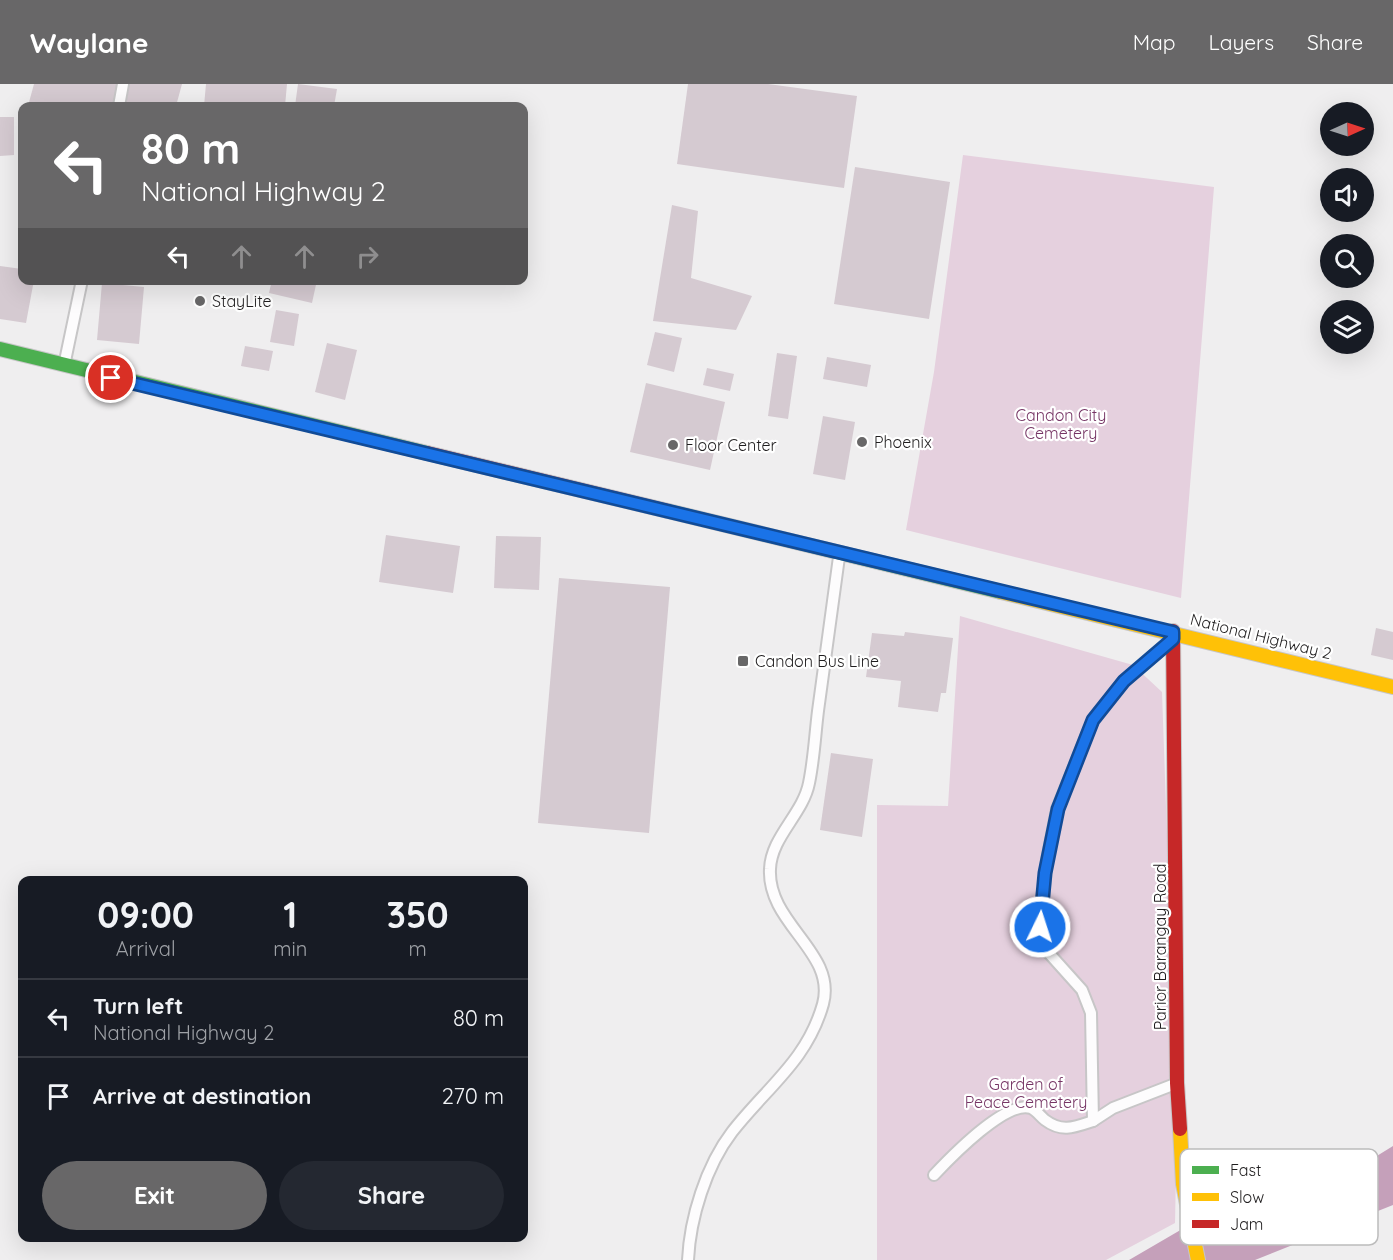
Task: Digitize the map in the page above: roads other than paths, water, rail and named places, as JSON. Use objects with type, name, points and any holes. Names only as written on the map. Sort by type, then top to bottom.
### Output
[{"type":"main road","name":"National Highway 2","points":[[0,349],[64,367],[839,551],[1173,635],[1393,687]]},
{"type":"main road","name":"Parior Barangay Road","points":[[1173,635],[1177,1083],[1181,1149]]},
{"type":"main road","name":"Parior Barangay Road","points":[[1194,1245],[1198,1260]]},
{"type":"lane","points":[[120,102],[123,84]]},
{"type":"lane","points":[[64,367],[81,285]]},
{"type":"lane","points":[[688,1260],[689,1242],[714,1162],[730,1135],[787,1072],[811,1039],[824,1001],[822,976],[817,959],[790,927],[776,905],[770,870],[775,846],[809,785],[839,551]]},
{"type":"lane","points":[[1093,1121],[1091,1013],[1082,990],[1047,951],[1040,927],[1047,860],[1058,809],[1093,720],[1124,681],[1173,635]]},
{"type":"lane","points":[[934,1175],[960,1148],[1015,1108],[1032,1108],[1054,1127],[1068,1129],[1093,1121],[1113,1108],[1177,1083]]},
{"type":"place","name":"StayLite","points":[[200,301]]},
{"type":"place","name":"Phoenix","points":[[862,442]]},
{"type":"place","name":"Floor Center","points":[[673,445]]},
{"type":"place","name":"Candon Bus Line","points":[[743,661]]},
{"type":"park label","name":"Candon City Cemetery","points":[[1061,424]]},
{"type":"park label","name":"Garden of Peace Cemetery","points":[[1026,1093]]}]
